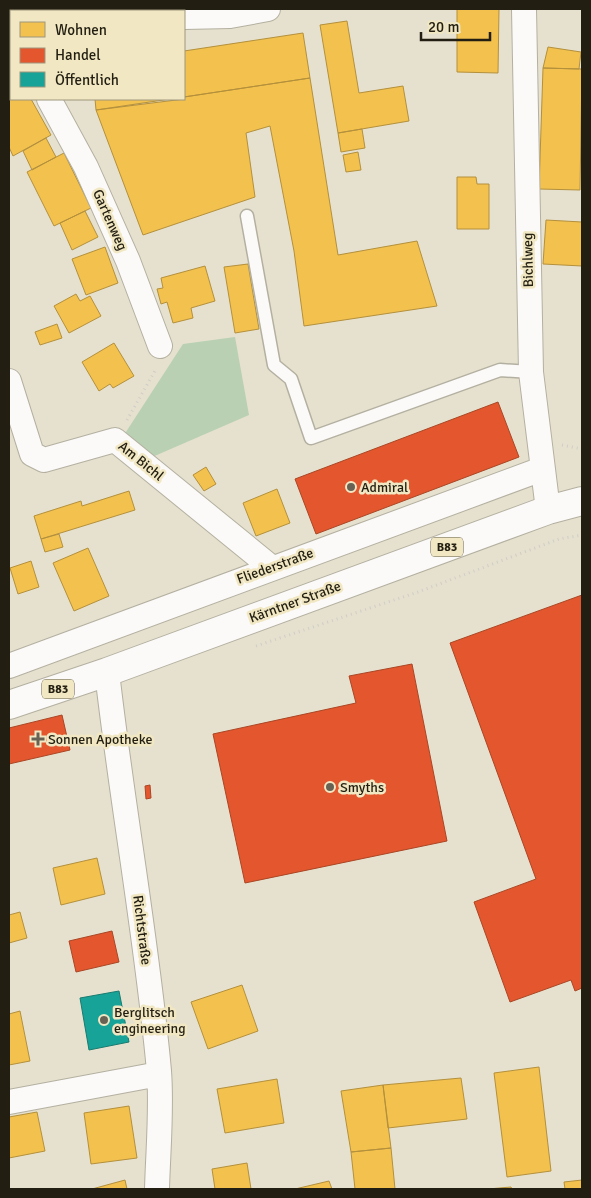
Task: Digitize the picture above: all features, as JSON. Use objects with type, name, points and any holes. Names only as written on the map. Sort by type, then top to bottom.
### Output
[{"type":"main road","name":"Kärntner Straße","points":[[9,705],[107,672],[548,510],[582,501]]},
{"type":"street","points":[[185,17],[230,16],[268,9]]},
{"type":"street","name":"Bichlweg","points":[[524,9],[531,372],[548,510]]},
{"type":"street","name":"Gartenweg","points":[[50,100],[86,168],[128,261],[160,346]]},
{"type":"street","name":"Am Bichl","points":[[9,381],[32,454],[44,460],[115,440],[271,567]]},
{"type":"street","name":"Fliederstraße","points":[[9,666],[271,567],[542,469]]},
{"type":"street","name":"Richtstraße","points":[[107,672],[159,1074],[157,1189]]},
{"type":"street","points":[[9,1102],[159,1074]]},
{"type":"lane","points":[[247,216],[274,365],[291,379],[311,438],[500,370],[531,372]]},
{"type":"path","points":[[115,440],[158,366],[160,346]]},
{"type":"path","points":[[562,445],[582,449]]},
{"type":"path","points":[[252,647],[270,643],[409,596],[558,538],[582,535]]},
{"type":"green space","points":[[235,337],[249,415],[150,458],[124,435],[183,344]]},
{"type":"building: Wohnen","points":[[457,9],[499,9],[498,73],[457,72]]},
{"type":"building: Wohnen","points":[[347,21],[359,93],[403,86],[409,121],[338,133],[320,25]]},
{"type":"building: Wohnen","points":[[303,33],[310,78],[185,97],[185,51]]},
{"type":"building: Wohnen","points":[[548,47],[581,52],[579,69],[543,68]]},
{"type":"building: Wohnen","points":[[543,68],[582,69],[580,190],[539,189]]},
{"type":"building: Wohnen","points":[[310,78],[338,255],[417,241],[437,306],[304,326],[294,251],[270,126],[246,133],[255,197],[143,235],[96,110],[185,100],[185,97]]},
{"type":"building: Wohnen","points":[[9,99],[32,100],[51,135],[13,156],[9,147]]},
{"type":"building: Wohnen","points":[[95,100],[163,100],[96,110]]},
{"type":"building: Wohnen","points":[[362,129],[365,148],[341,152],[338,133]]},
{"type":"building: Wohnen","points":[[46,138],[56,157],[32,170],[23,151]]},
{"type":"building: Wohnen","points":[[358,152],[361,170],[346,172],[343,155]]},
{"type":"building: Wohnen","points":[[64,153],[91,208],[54,226],[27,172]]},
{"type":"building: Wohnen","points":[[457,177],[476,177],[477,184],[489,184],[489,229],[457,229]]},
{"type":"building: Wohnen","points":[[85,211],[98,237],[72,250],[60,223]]},
{"type":"building: Wohnen","points":[[546,220],[582,222],[582,266],[543,264]]},
{"type":"building: Wohnen","points":[[105,247],[118,283],[86,295],[72,259]]},
{"type":"building: Wohnen","points":[[248,264],[259,329],[235,333],[224,267]]},
{"type":"building: Wohnen","points":[[205,266],[215,301],[191,308],[193,318],[173,323],[167,302],[161,304],[157,289],[163,288],[161,278]]},
{"type":"building: Wohnen","points":[[76,294],[80,301],[90,296],[101,316],[69,333],[54,306]]},
{"type":"building: Wohnen","points":[[57,324],[62,338],[40,345],[35,332]]},
{"type":"building: Wohnen","points":[[114,343],[134,376],[113,388],[110,384],[99,391],[82,362]]},
{"type":"building: Wohnen","points":[[206,467],[216,484],[204,491],[193,475]]},
{"type":"building: Wohnen","points":[[277,489],[290,523],[256,536],[243,503]]},
{"type":"building: Wohnen","points":[[129,491],[135,510],[41,539],[34,516],[81,501],[82,506]]},
{"type":"building: Wohnen","points":[[59,534],[63,547],[45,552],[41,539]]},
{"type":"building: Wohnen","points":[[88,548],[109,596],[74,611],[53,563]]},
{"type":"building: Wohnen","points":[[31,561],[39,587],[18,594],[10,568]]},
{"type":"building: Wohnen","points":[[97,858],[105,894],[61,905],[53,868]]},
{"type":"building: Wohnen","points":[[20,912],[27,938],[9,943],[9,915]]},
{"type":"building: Wohnen","points":[[242,985],[258,1031],[208,1049],[191,1002]]},
{"type":"building: Wohnen","points":[[20,1011],[30,1061],[9,1065],[9,1014]]},
{"type":"building: Wohnen","points":[[539,1067],[551,1171],[507,1177],[494,1073]]},
{"type":"building: Wohnen","points":[[461,1078],[467,1119],[388,1128],[383,1085]]},
{"type":"building: Wohnen","points":[[277,1079],[284,1123],[225,1133],[217,1089]]},
{"type":"building: Wohnen","points":[[383,1085],[391,1148],[351,1152],[341,1091]]},
{"type":"building: Wohnen","points":[[129,1106],[137,1158],[91,1164],[84,1113]]},
{"type":"building: Wohnen","points":[[37,1112],[45,1151],[9,1158],[9,1117]]},
{"type":"building: Wohnen","points":[[391,1148],[395,1189],[355,1189],[351,1152]]},
{"type":"building: Wohnen","points":[[247,1163],[251,1189],[215,1189],[212,1169]]},
{"type":"building: Wohnen","points":[[125,1180],[127,1189],[92,1189]]},
{"type":"building: Wohnen","points":[[582,1180],[582,1189],[565,1189],[564,1182]]},
{"type":"building: Wohnen","points":[[329,1181],[332,1189],[295,1189]]},
{"type":"building: Wohnen","points":[[511,1187],[512,1189],[488,1189]]},
{"type":"building: Handel","points":[[498,402],[519,457],[316,534],[295,479]]},
{"type":"building: Handel","points":[[582,595],[582,988],[575,991],[571,980],[510,1002],[474,902],[536,879],[450,643]]},
{"type":"building: Handel","name":"Smyths","points":[[412,664],[447,841],[245,883],[213,734],[356,703],[349,676]]},
{"type":"building: Handel","name":"Sonnen Apotheke","points":[[62,715],[70,750],[9,764],[9,728]]},
{"type":"building: Handel","points":[[150,785],[151,798],[146,799],[145,786]]},
{"type":"building: Handel","points":[[112,931],[119,962],[76,972],[69,941]]},
{"type":"building: Öffentlich","name":"Berglitsch engineering","points":[[119,991],[129,1042],[89,1050],[80,998]]},
{"type":"place","name":"Admiral","points":[[351,487]]},
{"type":"place","name":"Sonnen Apotheke","points":[[38,739]]},
{"type":"place","name":"Smyths","points":[[330,787]]},
{"type":"place","name":"Berglitsch engineering","points":[[104,1020]]}]
